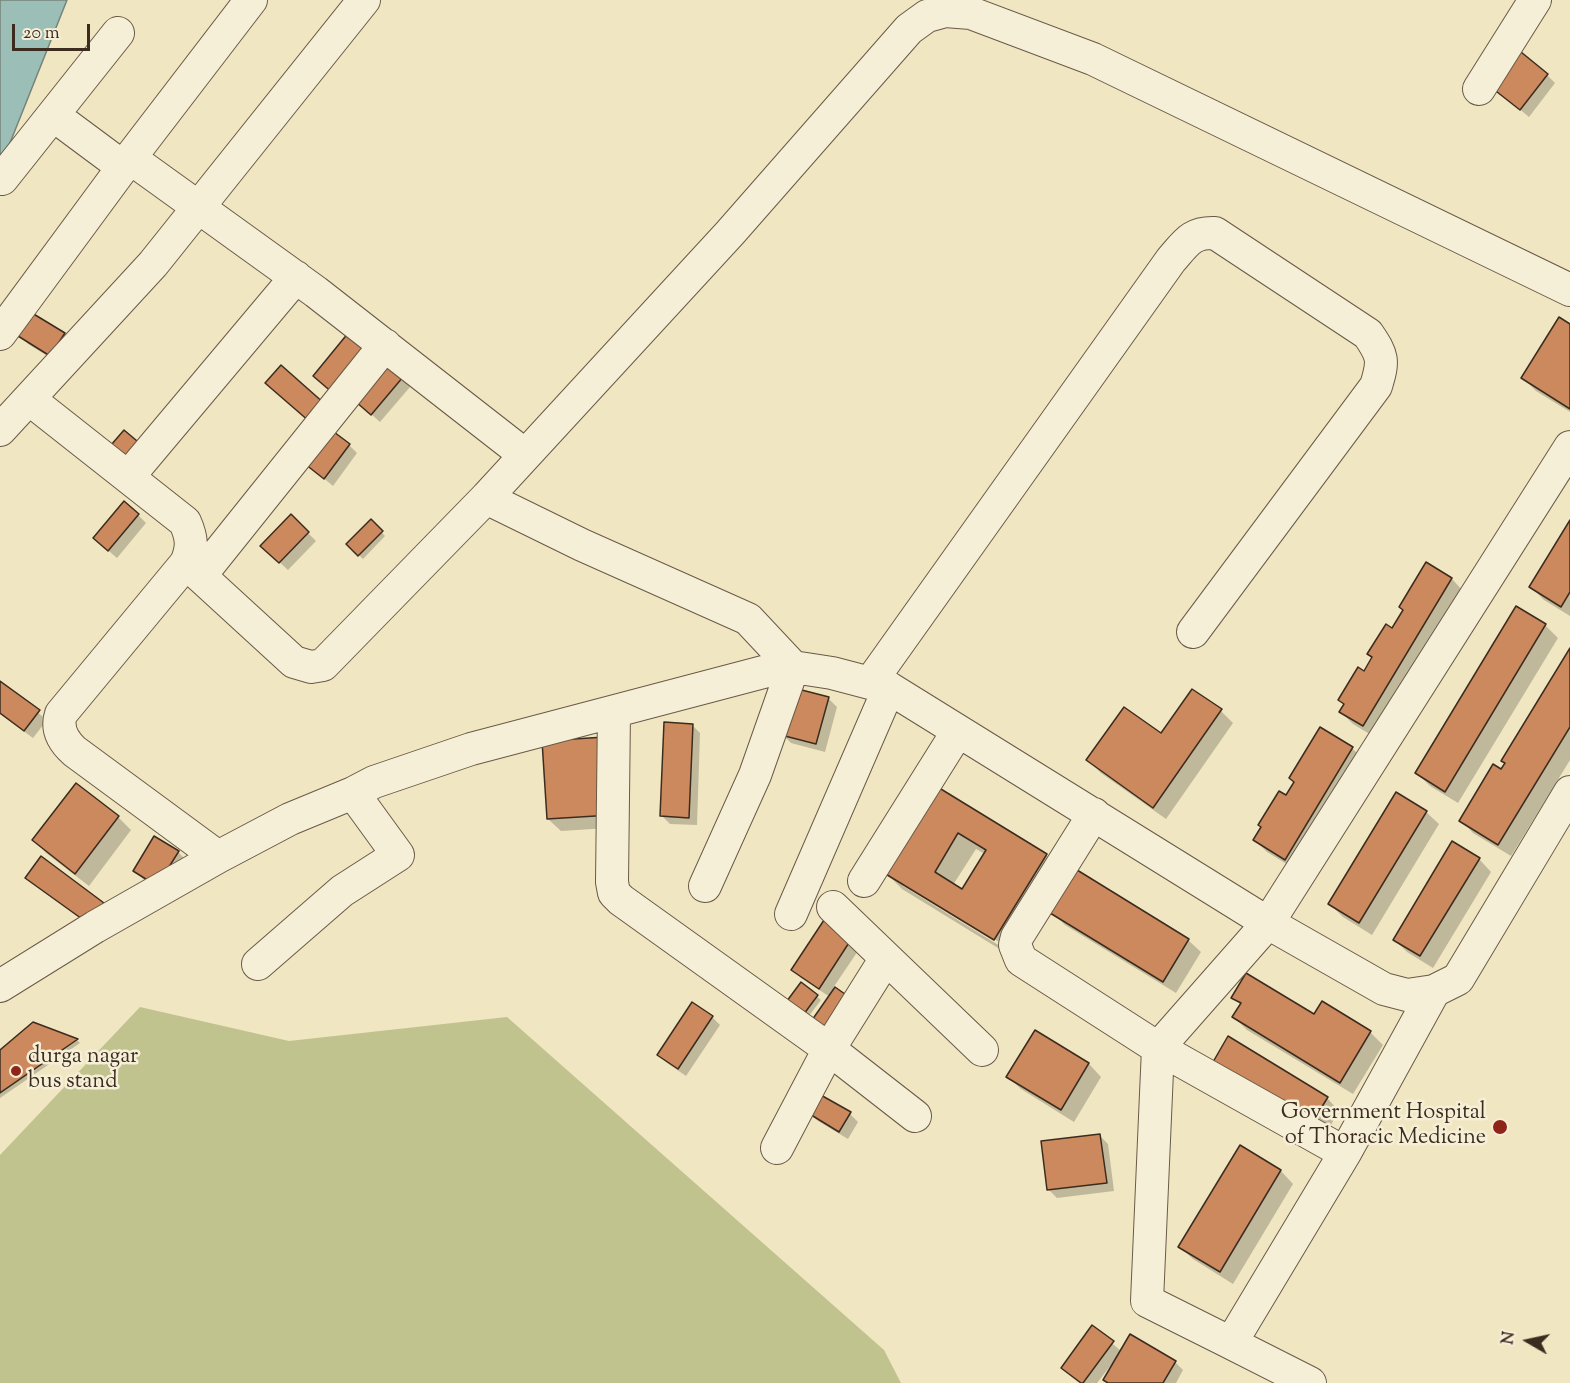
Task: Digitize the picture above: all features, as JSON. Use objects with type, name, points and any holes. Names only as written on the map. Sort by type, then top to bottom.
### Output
[{"type":"street","points":[[0,334],[127,162],[251,0]]},
{"type":"street","points":[[0,430],[153,264],[364,0]]},
{"type":"street","points":[[1479,89],[1534,0]]},
{"type":"street","points":[[29,399],[185,522],[191,537],[193,570],[294,662],[311,667],[323,665],[486,498],[730,233],[909,29],[927,16],[945,11],[971,14],[1093,59],[1570,290]]},
{"type":"street","points":[[2,178],[118,33]]},
{"type":"street","points":[[53,115],[199,206],[385,345],[525,455]]},
{"type":"street","points":[[790,914],[880,686],[1172,260],[1190,238],[1202,233],[1215,233],[1368,334],[1380,352],[1382,368],[1376,386],[1193,632]]},
{"type":"street","points":[[128,477],[296,278]]},
{"type":"street","points":[[218,857],[64,742],[59,722],[61,714],[193,570],[385,345]]},
{"type":"street","points":[[1310,1383],[1147,1301],[1158,1048],[1268,923],[1570,447]]},
{"type":"street","points":[[486,498],[582,545],[748,619],[793,667]]},
{"type":"street","points":[[705,886],[755,775],[793,667]]},
{"type":"street","points":[[0,986],[95,927],[218,857],[290,819],[374,782],[471,749],[767,671],[793,667],[832,673],[880,686],[1094,814],[1268,923],[1384,989],[1407,995],[1434,991],[1458,979],[1570,792]]},
{"type":"street","points":[[614,712],[612,882],[614,893],[829,1049],[915,1116]]},
{"type":"street","points":[[864,881],[958,731]]},
{"type":"street","points":[[258,964],[342,891],[398,855],[353,793]]},
{"type":"street","points":[[1094,814],[1017,937],[1017,952],[1021,960],[1158,1048],[1345,1153]]},
{"type":"street","points":[[833,907],[982,1050]]},
{"type":"street","points":[[777,1148],[829,1049],[886,958]]},
{"type":"street","points":[[1231,1342],[1345,1153],[1434,991]]},
{"type":"green space","points":[[140,1007],[289,1041],[507,1017],[884,1350],[901,1383],[0,1383],[0,1155]]},
{"type":"water","points":[[0,0],[67,0],[0,168]]},
{"type":"building","points":[[1521,52],[1548,74],[1520,110],[1492,88]]},
{"type":"building","points":[[32,313],[65,333],[50,356],[18,336]]},
{"type":"building","points":[[1559,317],[1570,324],[1570,409],[1521,378]]},
{"type":"building","points":[[349,332],[370,350],[334,394],[313,376]]},
{"type":"building","points":[[380,358],[403,377],[371,415],[348,395]]},
{"type":"building","points":[[281,365],[325,404],[310,422],[265,383]]},
{"type":"building","points":[[330,429],[350,444],[324,479],[305,464]]},
{"type":"building","points":[[124,430],[143,446],[124,468],[105,452]]},
{"type":"building","points":[[124,501],[139,514],[108,551],[93,538]]},
{"type":"building","points":[[291,514],[309,532],[279,563],[260,546]]},
{"type":"building","points":[[371,519],[383,531],[358,556],[346,544]]},
{"type":"building","points":[[1570,520],[1570,592],[1561,607],[1529,587]]},
{"type":"building","points":[[1426,562],[1452,578],[1363,726],[1339,712],[1344,704],[1338,700],[1358,667],[1364,671],[1372,657],[1367,654],[1386,624],[1392,628],[1403,610],[1399,607]]},
{"type":"building","points":[[1516,606],[1546,624],[1445,792],[1415,773]]},
{"type":"building","points":[[1570,648],[1570,727],[1498,845],[1459,821],[1493,764],[1501,769],[1505,763],[1501,761]]},
{"type":"building","points":[[0,681],[40,710],[24,731],[0,713]]},
{"type":"building","points":[[794,688],[829,697],[816,744],[781,735]]},
{"type":"building","points":[[1192,689],[1222,709],[1153,808],[1086,760],[1124,707],[1161,733]]},
{"type":"building","points":[[664,722],[693,724],[689,818],[660,816]]},
{"type":"building","points":[[1320,727],[1353,747],[1285,860],[1253,840],[1261,827],[1258,825],[1279,791],[1286,795],[1294,782],[1289,778]]},
{"type":"building","points":[[605,737],[612,815],[547,819],[542,741]]},
{"type":"building","points":[[76,783],[119,816],[75,874],[32,840]]},
{"type":"building","points":[[936,786],[1047,854],[994,940],[884,873]],"holes":[[[958,833],[986,850],[962,889],[935,872]]]},
{"type":"building","points":[[1396,792],[1427,811],[1359,923],[1328,904]]},
{"type":"building","points":[[154,836],[179,851],[157,886],[133,871]]},
{"type":"building","points":[[1452,841],[1480,858],[1420,956],[1393,940]]},
{"type":"building","points":[[41,856],[104,903],[89,924],[25,878]]},
{"type":"building","points":[[1069,865],[1189,939],[1163,982],[1050,913]]},
{"type":"building","points":[[826,917],[854,935],[819,989],[791,970]]},
{"type":"building","points":[[1246,973],[1314,1014],[1322,1001],[1371,1031],[1340,1083],[1232,1017],[1241,1003],[1231,998]]},
{"type":"building","points":[[801,982],[818,995],[798,1022],[781,1009]]},
{"type":"building","points":[[835,987],[852,999],[828,1035],[810,1023]]},
{"type":"building","points":[[692,1002],[713,1016],[678,1069],[657,1055]]},
{"type":"building","name":"durga nagar bus stand","points":[[33,1022],[78,1039],[0,1093],[0,1050]]},
{"type":"building","points":[[1035,1030],[1089,1063],[1061,1110],[1006,1077]]},
{"type":"building","points":[[1228,1036],[1328,1097],[1312,1123],[1213,1062]]},
{"type":"building","points":[[819,1094],[851,1112],[839,1132],[808,1113]]},
{"type":"building","points":[[1100,1134],[1107,1183],[1047,1190],[1041,1141]]},
{"type":"building","points":[[1240,1145],[1281,1170],[1220,1272],[1178,1247]]},
{"type":"building","points":[[1092,1325],[1114,1341],[1081,1383],[1061,1368]]},
{"type":"building","points":[[1130,1334],[1176,1361],[1163,1383],[1108,1383],[1103,1380]]},
{"type":"place","name":"durga nagar bus stand","points":[[16,1071]]},
{"type":"place","name":"Government Hospital of Thoracic Medicine","points":[[1500,1127]]}]
